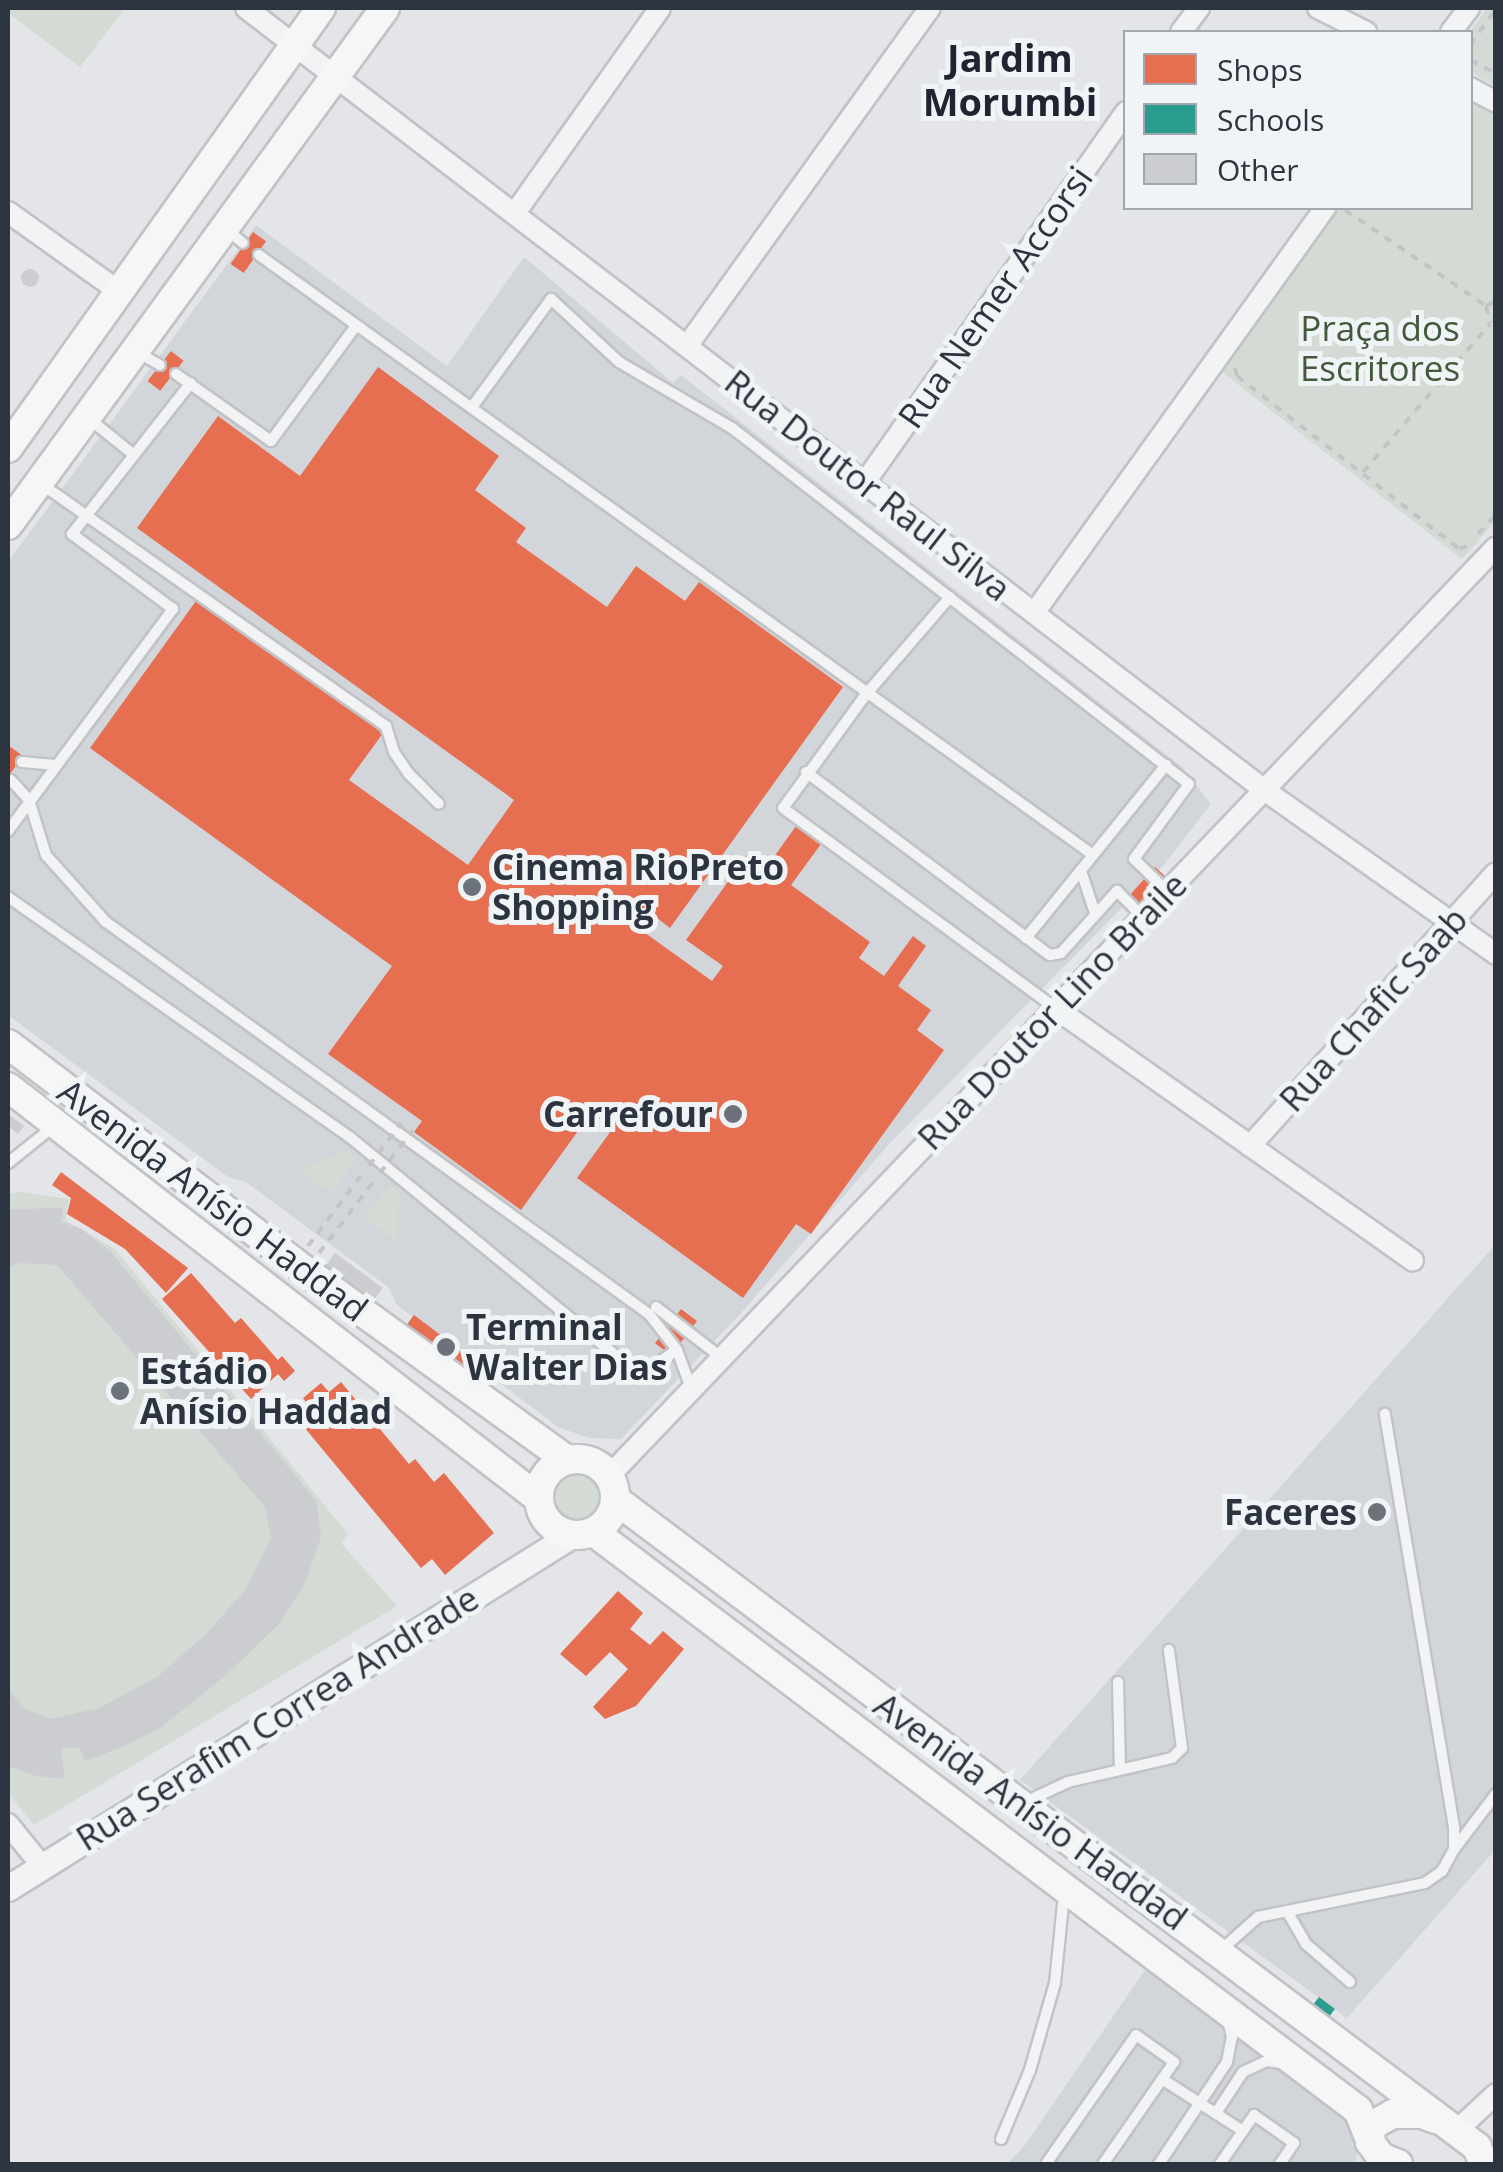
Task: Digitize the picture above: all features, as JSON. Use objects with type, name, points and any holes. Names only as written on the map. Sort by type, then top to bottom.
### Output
[{"type":"main road","points":[[39,482],[8,450],[321,8]]},
{"type":"main road","points":[[8,525],[88,418],[148,358],[158,320],[234,235],[385,8]]},
{"type":"main road","points":[[188,200],[234,235]]},
{"type":"main road","points":[[121,293],[158,320]]},
{"type":"main road","name":"Avenida Anísio Haddad","points":[[8,1044],[300,1268],[567,1460]]},
{"type":"main road","name":"Avenida Anísio Haddad","points":[[8,1087],[538,1498]]},
{"type":"main road","points":[[61,1130],[87,1107]]},
{"type":"main road","points":[[567,1460],[590,1461],[612,1488],[605,1524],[566,1536],[540,1509],[538,1498],[546,1474],[567,1460]]},
{"type":"main road","name":"Avenida Anísio Haddad","points":[[612,1488],[1009,1797],[1220,1950],[1472,2145]]},
{"type":"main road","name":"Avenida Anísio Haddad","points":[[566,1536],[973,1820],[1303,2068],[1358,2110],[1381,2157],[1398,2164]]},
{"type":"main road","points":[[973,1820],[1009,1797]]},
{"type":"main road","points":[[1368,2135],[1370,2126],[1393,2114],[1422,2114],[1472,2145]]},
{"type":"street","name":"Rua Doutor Raul Silva","points":[[246,8],[1263,789],[1496,954]]},
{"type":"street","points":[[515,213],[660,8]]},
{"type":"street","points":[[687,346],[930,8]]},
{"type":"street","points":[[1183,30],[1199,8]]},
{"type":"street","points":[[1318,8],[1362,30]]},
{"type":"street","points":[[1452,30],[1469,8]]},
{"type":"street","points":[[1473,90],[1496,102]]},
{"type":"street","name":"Rua Nemer Accorsi","points":[[864,482],[1123,116]]},
{"type":"street","points":[[1034,613],[1324,210]]},
{"type":"street","points":[[8,212],[121,293]]},
{"type":"street","name":"Rua Doutor Lino Braile","points":[[612,1488],[690,1388],[1496,547]]},
{"type":"street","name":"Rua Chafic Saab","points":[[1250,1146],[1496,873]]},
{"type":"street","points":[[1055,1008],[1412,1261]]},
{"type":"street","name":"Rua Serafim Correa Andrade","points":[[8,1888],[566,1536]]},
{"type":"street","points":[[8,1824],[42,1866]]},
{"type":"street","points":[[1472,2145],[1496,2094]]},
{"type":"lane","points":[[259,255],[1094,856]]},
{"type":"lane","points":[[472,406],[551,299],[619,362],[732,428],[1189,784],[1134,859],[1167,890]]},
{"type":"lane","points":[[176,374],[271,442],[354,327]]},
{"type":"lane","points":[[8,831],[174,609],[72,534],[192,383]]},
{"type":"lane","points":[[88,418],[134,455]]},
{"type":"lane","points":[[39,482],[386,726],[394,752],[409,774],[439,804]]},
{"type":"lane","points":[[950,597],[868,693],[784,803],[788,815],[1055,1008]]},
{"type":"lane","points":[[22,762],[55,765]]},
{"type":"lane","points":[[1026,938],[1166,764]]},
{"type":"lane","points":[[806,772],[1050,956],[1061,953],[1117,891],[1142,916]]},
{"type":"lane","points":[[11,780],[29,800],[46,855],[106,922],[649,1314],[677,1350],[690,1388]]},
{"type":"lane","points":[[1080,871],[1095,912]]},
{"type":"lane","points":[[8,897],[351,1138],[632,1369],[648,1370],[677,1350]]},
{"type":"lane","points":[[8,1164],[61,1130]]},
{"type":"lane","points":[[656,1307],[722,1358]]},
{"type":"lane","points":[[1386,1414],[1454,1827],[1454,1849]]},
{"type":"lane","points":[[1009,1797],[1172,1758],[1182,1748],[1169,1650]]},
{"type":"lane","points":[[1118,1682],[1120,1768]]},
{"type":"lane","points":[[1220,1950],[1258,1917],[1425,1883],[1442,1870],[1496,1794]]},
{"type":"lane","points":[[1001,2139],[1030,2070],[1055,1983],[1065,1889]]},
{"type":"lane","points":[[1287,1911],[1306,1944],[1350,1982]]},
{"type":"lane","points":[[1159,2164],[1227,2062],[1232,2037],[1224,2009]]},
{"type":"lane","points":[[1046,2164],[1136,2035],[1174,2062],[1103,2164]]},
{"type":"lane","points":[[1216,2114],[1243,2072],[1267,2061],[1303,2068]]},
{"type":"lane","points":[[1162,2079],[1242,2132]]},
{"type":"lane","points":[[1220,2164],[1254,2115],[1294,2143],[1280,2164]]},
{"type":"path","points":[[1473,41],[1496,9]]},
{"type":"path","points":[[1473,62],[1496,73]]},
{"type":"path","points":[[1345,210],[1486,306],[1493,325],[1362,473]]},
{"type":"path","points":[[1486,306],[1496,301]]},
{"type":"path","points":[[1233,360],[1237,376],[1459,550],[1496,515]]},
{"type":"path","points":[[300,1268],[420,1120]]},
{"type":"path","points":[[300,1268],[401,1123]]},
{"type":"shaded area","points":[[256,225],[447,366],[524,257],[673,383],[681,375],[1182,767],[1211,804],[1163,866],[890,1143],[740,1314],[621,1439],[589,1438],[558,1427],[397,1305],[388,1287],[246,1182],[228,1177],[8,1015],[8,562]]},
{"type":"shaded area","name":"Faceres","points":[[1495,1245],[1495,1850],[1347,2018],[1020,1780]]},
{"type":"shaded area","points":[[1149,1964],[1350,2118],[1358,2148],[1355,2164],[1007,2164],[1025,2145]]},
{"type":"green space","points":[[8,8],[125,8],[80,67],[8,13]]},
{"type":"green space","points":[[1487,8],[1495,8],[1495,86],[1473,73],[1470,30]]},
{"type":"green space","name":"Praça dos Escritores","points":[[1473,100],[1495,112],[1495,522],[1462,559],[1222,372],[1334,210],[1473,210]]},
{"type":"green space","points":[[344,1151],[357,1160],[331,1193],[299,1170]]},
{"type":"green space","points":[[390,1185],[400,1193],[396,1241],[365,1218]]},
{"type":"green space","name":"Estádio Anísio Haddad","points":[[22,1192],[69,1199],[65,1220],[115,1249],[348,1534],[341,1543],[397,1606],[34,1825],[8,1793],[8,1194]]},
{"type":"green space","points":[[577,1466],[599,1475],[608,1497],[599,1519],[577,1528],[555,1519],[546,1497],[555,1475]]},
{"type":"building: Shops","points":[[253,232],[266,241],[244,273],[231,264]]},
{"type":"building: Shops","points":[[171,351],[184,361],[160,391],[148,381]]},
{"type":"building: Shops","points":[[378,367],[499,456],[475,490],[526,528],[516,542],[607,607],[636,566],[685,601],[699,582],[843,687],[670,928],[652,914],[641,930],[712,981],[723,966],[686,940],[748,854],[766,868],[796,826],[821,844],[791,885],[870,942],[859,958],[884,976],[913,936],[926,946],[898,986],[931,1010],[917,1030],[944,1050],[811,1234],[796,1224],[743,1298],[577,1178],[613,1128],[591,1113],[521,1210],[414,1132],[422,1121],[328,1054],[392,966],[90,748],[201,594],[386,729],[349,780],[468,865],[514,800],[137,528],[218,416],[300,476]]},
{"type":"building: Shops","points":[[8,745],[23,756],[8,777]]},
{"type":"building: Shops","points":[[1155,867],[1165,876],[1131,913],[1122,904]]},
{"type":"building: Shops","points":[[61,1172],[188,1268],[166,1293],[125,1249],[67,1214],[71,1198],[52,1185]]},
{"type":"building: Shops","points":[[191,1273],[235,1323],[241,1318],[278,1360],[282,1356],[295,1371],[284,1381],[278,1374],[251,1399],[162,1299]]},
{"type":"building: Shops","points":[[681,1309],[697,1321],[671,1355],[655,1343]]},
{"type":"building: Shops","name":"Terminal Walter Dias","points":[[414,1315],[486,1369],[478,1380],[406,1325]]},
{"type":"building: Shops","points":[[341,1382],[409,1464],[415,1459],[434,1482],[444,1473],[494,1533],[445,1575],[432,1559],[421,1568],[299,1421],[312,1410],[303,1398],[321,1383],[329,1392]]},
{"type":"building: Shops","points":[[618,1591],[643,1613],[630,1629],[650,1645],[663,1631],[684,1649],[636,1706],[605,1719],[593,1707],[628,1669],[610,1652],[586,1676],[560,1654]]},
{"type":"building: Schools","points":[[1319,1997],[1335,2009],[1328,2018],[1312,2006]]},
{"type":"building: Other","points":[[30,269],[39,278],[30,287],[21,278]]},
{"type":"building: Other","points":[[8,1114],[24,1126],[18,1134],[8,1126]]},
{"type":"building: Other","points":[[63,1208],[61,1222],[82,1229],[112,1253],[317,1502],[321,1537],[305,1584],[278,1625],[226,1675],[159,1729],[122,1747],[85,1761],[79,1747],[61,1749],[65,1779],[36,1776],[8,1766],[8,1690],[26,1709],[50,1719],[99,1708],[157,1677],[207,1633],[246,1589],[271,1538],[265,1507],[57,1265],[20,1263],[8,1268],[8,1209]]},
{"type":"building: Other","points":[[335,1253],[383,1288],[373,1301],[326,1266]]},
{"type":"place","name":"Cinema RioPreto Shopping","points":[[472,887]]},
{"type":"place","name":"Carrefour","points":[[733,1114]]},
{"type":"place","name":"Terminal Walter Dias","points":[[446,1347]]},
{"type":"place","name":"Estádio Anísio Haddad","points":[[120,1391]]},
{"type":"place","name":"Faceres","points":[[1377,1512]]},
{"type":"district","name":"Jardim Morumbi","points":[[1010,80]]}]
